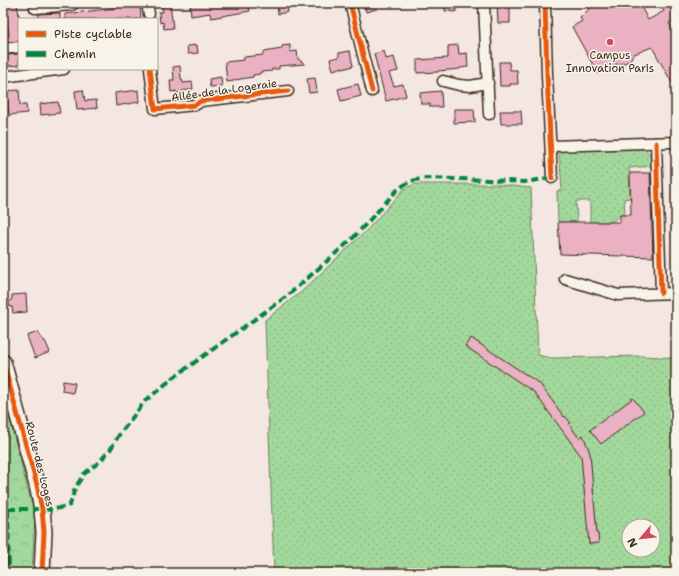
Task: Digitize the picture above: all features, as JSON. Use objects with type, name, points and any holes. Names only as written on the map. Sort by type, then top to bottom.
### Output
[{"type":"street","points":[[35,8],[72,5],[74,3]]},
{"type":"street","points":[[147,3],[149,14]]},
{"type":"street","points":[[350,3],[372,91]]},
{"type":"street","points":[[484,3],[489,114]]},
{"type":"street","points":[[545,3],[552,178]]},
{"type":"street","points":[[3,49],[18,47]]},
{"type":"street","points":[[3,77],[56,70]]},
{"type":"street","name":"Allée de la Logeraie","points":[[150,70],[155,109],[195,104],[201,101],[288,91]]},
{"type":"street","points":[[443,81],[459,86],[488,83]]},
{"type":"street","points":[[551,146],[676,142]]},
{"type":"street","points":[[656,143],[661,293]]},
{"type":"street","points":[[565,279],[618,295],[676,293]]},
{"type":"street","name":"Route des Loges","points":[[3,362],[37,485],[42,509],[44,532],[42,573]]},
{"type":"green space","points":[[641,148],[647,151],[650,155],[653,166],[629,168],[630,198],[624,199],[625,215],[620,215],[612,222],[590,222],[590,201],[576,201],[577,222],[558,222],[557,191],[562,190],[559,151]]},
{"type":"green space","points":[[415,184],[492,184],[531,188],[538,355],[551,358],[642,356],[676,358],[676,573],[274,573],[265,320],[301,292],[366,231],[404,189]]},
{"type":"green space","points":[[3,394],[35,517],[32,573],[3,573]]},
{"type":"building","points":[[17,3],[19,16],[18,41],[5,42],[4,37],[9,36],[7,19],[3,19],[3,4]]},
{"type":"building","points":[[116,3],[134,3],[135,6],[140,5],[141,18],[65,18],[65,14],[116,8]]},
{"type":"building","points":[[161,3],[170,3],[173,28],[164,29],[163,22],[160,23],[159,12],[163,12]]},
{"type":"building","points":[[190,3],[197,3],[198,5],[208,3],[248,3],[250,11],[211,18],[210,13],[191,16]]},
{"type":"building","points":[[277,3],[286,3],[288,12],[278,14]]},
{"type":"building","points":[[364,3],[375,3],[377,9],[366,12]]},
{"type":"building","points":[[445,3],[456,3],[456,12],[445,11]]},
{"type":"building","points":[[497,3],[510,3],[510,23],[498,23]]},
{"type":"building","name":"Campus Innovation Paris","points":[[602,3],[639,3],[648,20],[664,11],[660,3],[676,3],[676,20],[669,23],[676,36],[676,90],[652,47],[634,54],[629,61],[611,65],[598,74],[572,27],[582,21],[580,18],[591,7]]},
{"type":"building","points":[[60,13],[60,18],[39,18],[38,14]]},
{"type":"building","points":[[197,45],[198,53],[188,54],[187,46]]},
{"type":"building","points":[[290,45],[290,52],[297,51],[298,59],[305,64],[279,66],[279,69],[260,72],[260,74],[253,75],[253,77],[227,82],[225,62],[244,60],[244,57],[263,55],[263,52],[282,49],[282,46]]},
{"type":"building","points":[[458,45],[459,54],[467,53],[468,67],[438,72],[417,73],[417,60],[448,58],[448,46]]},
{"type":"building","points":[[350,51],[353,66],[333,70],[330,59],[339,57],[339,53]]},
{"type":"building","points":[[384,51],[386,59],[394,57],[398,71],[389,73],[394,86],[403,84],[406,96],[386,101],[374,54]]},
{"type":"building","points":[[18,54],[18,65],[8,66],[7,55]]},
{"type":"building","points":[[499,62],[509,62],[510,70],[517,70],[518,84],[500,86]]},
{"type":"building","points":[[180,66],[181,79],[183,83],[192,82],[193,89],[182,91],[183,93],[176,93],[176,91],[171,92],[170,80],[174,80],[173,67]]},
{"type":"building","points":[[221,77],[222,86],[210,87],[209,79]]},
{"type":"building","points":[[315,78],[317,92],[309,93],[307,79]]},
{"type":"building","points":[[358,84],[361,96],[341,101],[338,89]]},
{"type":"building","points":[[19,90],[20,105],[26,105],[27,113],[9,115],[7,91]]},
{"type":"building","points":[[83,90],[85,101],[96,100],[97,108],[77,110],[75,91]]},
{"type":"building","points":[[138,90],[139,102],[116,106],[115,93]]},
{"type":"building","points":[[441,91],[442,107],[430,107],[430,104],[421,104],[420,93]]},
{"type":"building","points":[[58,102],[60,113],[41,115],[40,104]]},
{"type":"building","points":[[454,109],[474,109],[475,122],[454,123]]},
{"type":"building","points":[[500,111],[521,111],[522,124],[501,124]]},
{"type":"building","points":[[630,173],[650,173],[653,257],[560,254],[558,222],[620,222],[620,215],[631,215]]},
{"type":"building","points":[[26,294],[27,312],[13,313],[12,307],[9,306],[12,295]]},
{"type":"building","points":[[38,332],[41,338],[45,341],[50,352],[35,358],[27,336]]},
{"type":"building","points":[[471,338],[540,384],[564,417],[565,416],[571,423],[569,424],[579,438],[583,435],[590,453],[599,543],[589,544],[581,456],[534,392],[465,346]]},
{"type":"building","points":[[63,381],[75,383],[73,393],[62,391]]},
{"type":"building","points":[[633,398],[644,412],[601,444],[590,430]]},
{"type":"marked path","points":[[8,509],[52,510],[70,505],[75,488],[84,474],[99,462],[110,450],[119,435],[145,401],[173,378],[287,296],[353,238],[399,188],[411,181],[426,178],[524,182],[552,178]]},
{"type":"marked path","points":[[3,486],[8,509],[9,573]]},
{"type":"cycle path","points":[[350,3],[372,91]]},
{"type":"cycle path","points":[[545,3],[552,178]]},
{"type":"cycle path","points":[[150,70],[155,109],[195,105],[201,101],[288,91]]},
{"type":"cycle path","points":[[656,143],[661,293]]},
{"type":"cycle path","points":[[3,362],[37,485],[42,509],[44,532],[42,573]]},
{"type":"place","name":"Campus Innovation Paris","points":[[610,42]]}]
